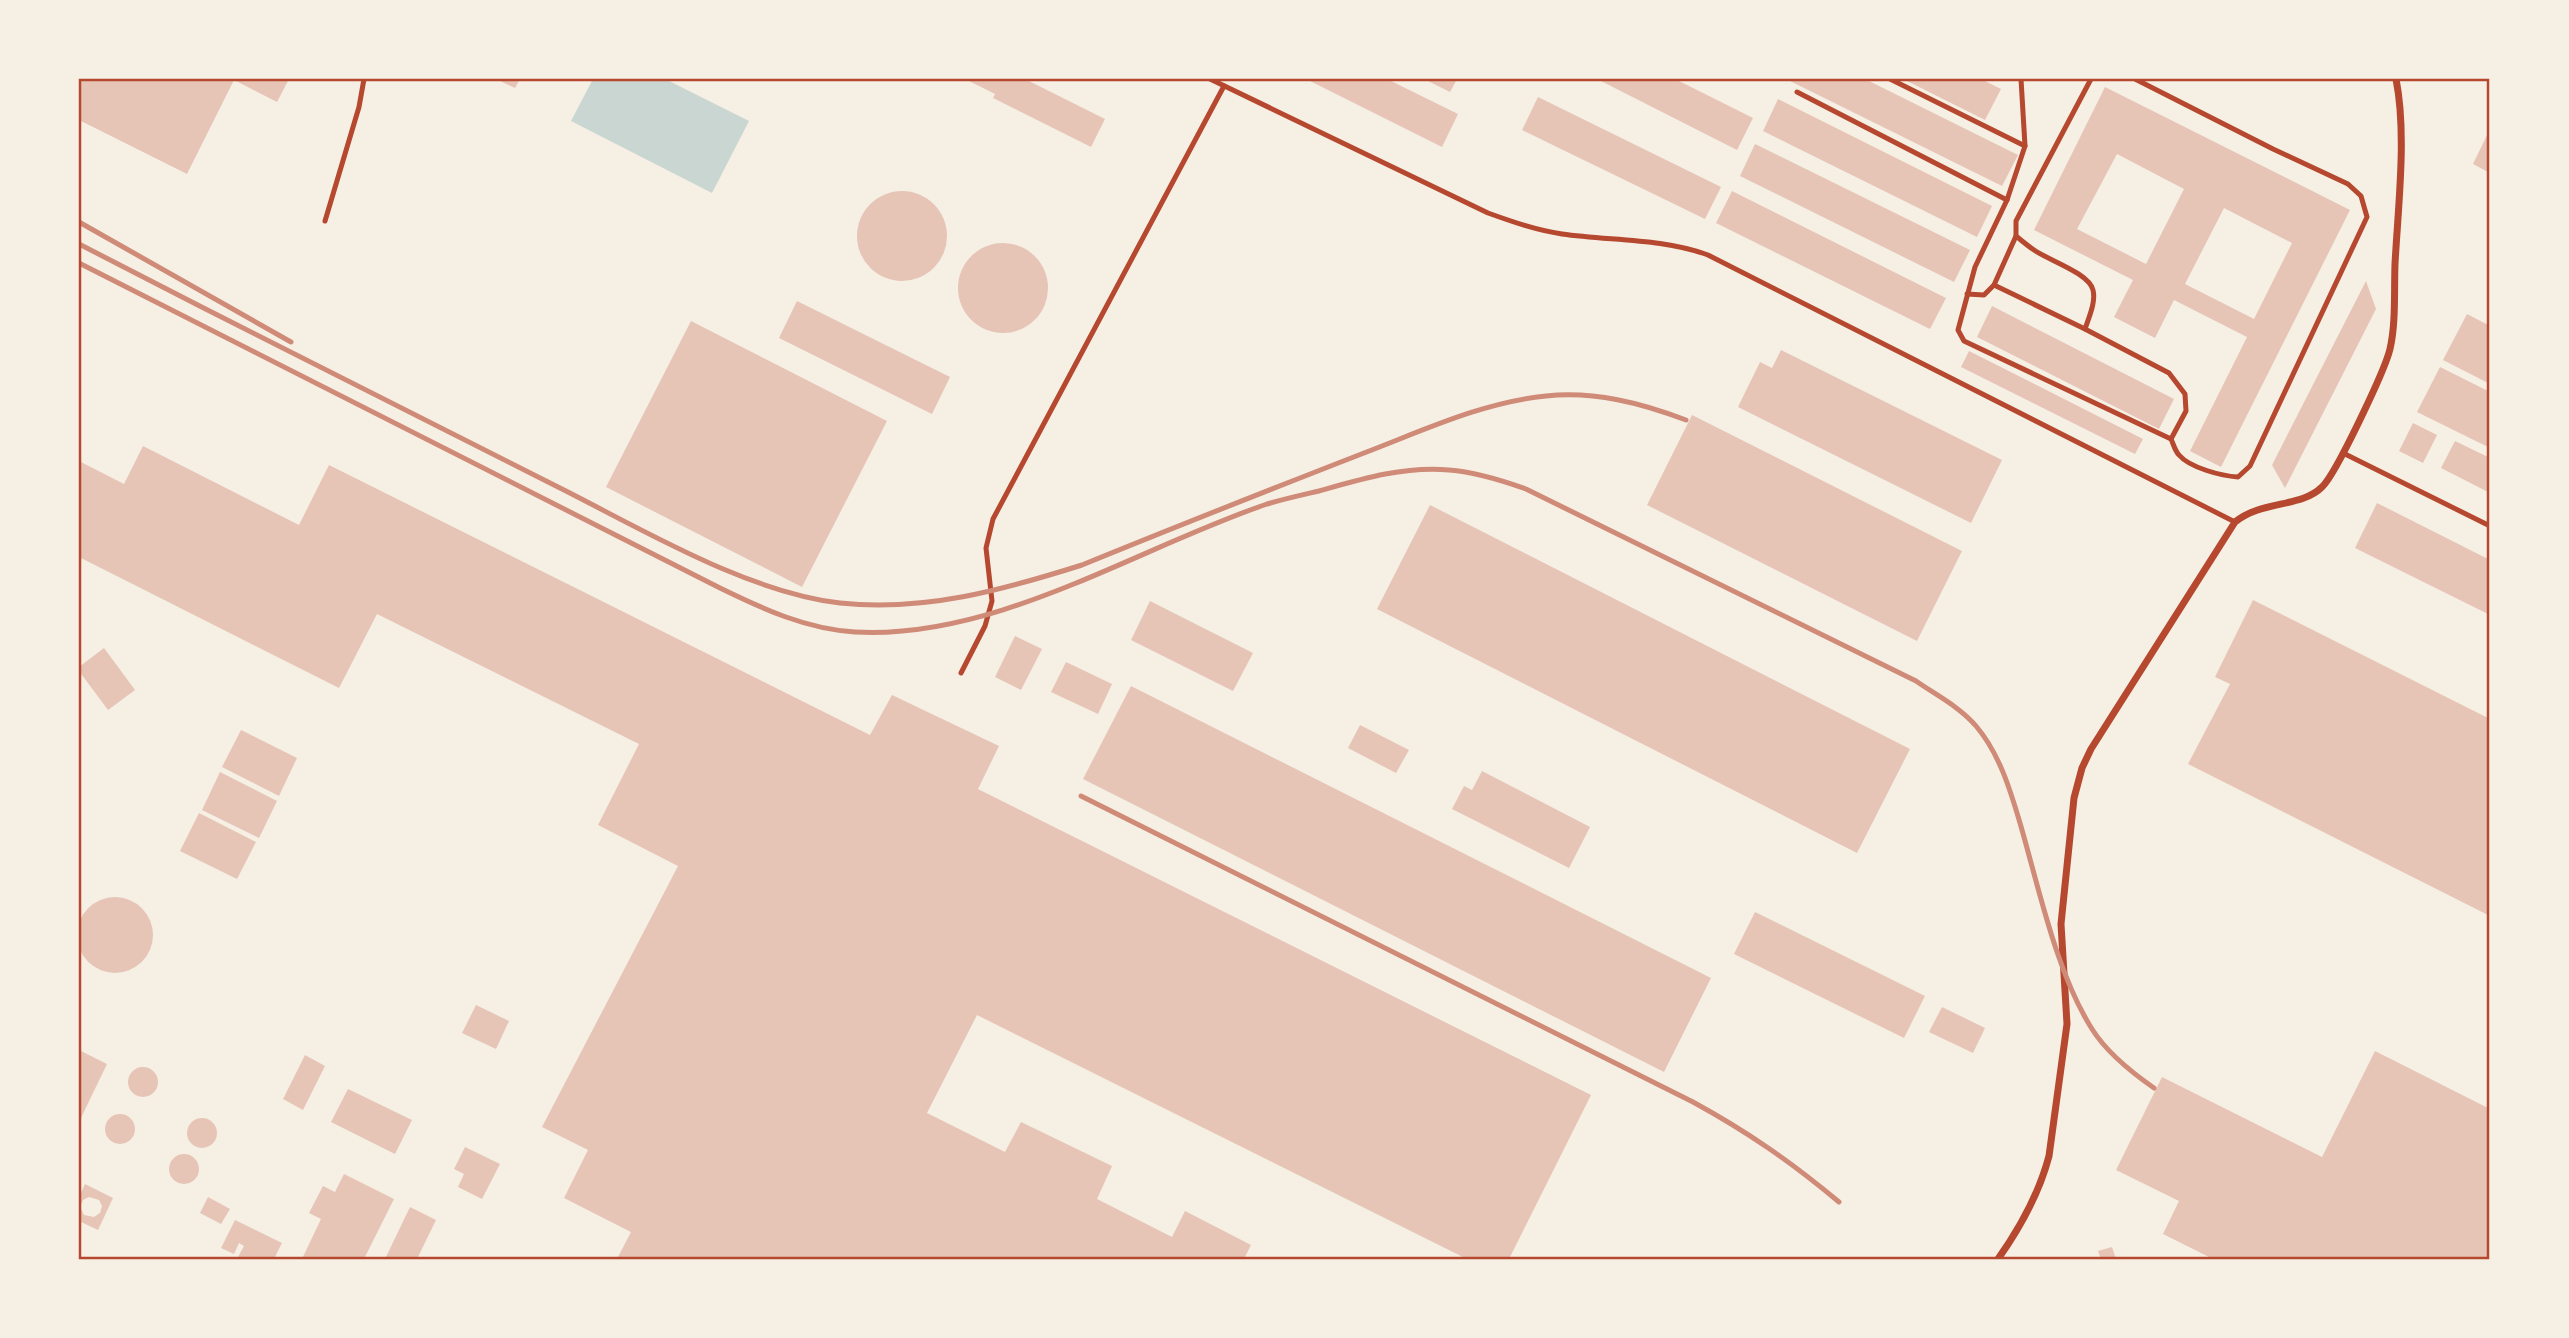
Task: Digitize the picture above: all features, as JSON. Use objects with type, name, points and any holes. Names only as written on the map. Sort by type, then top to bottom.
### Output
[{"type":"street","points":[[1998,1259],[2026,1215],[2044,1177],[2049,1156],[2067,1024],[2061,924],[2074,798],[2082,768],[2091,749],[2235,522],[2245,513],[2258,508],[2302,499],[2314,493],[2331,476],[2390,349],[2399,206],[2400,99],[2396,79]]},
{"type":"lane","points":[[325,221],[359,107],[364,79]]},
{"type":"lane","points":[[1210,79],[1488,213],[1525,227],[1563,234],[1662,243],[1708,255],[2235,522]]},
{"type":"lane","points":[[1890,79],[2025,146]]},
{"type":"lane","points":[[2021,79],[2025,146],[2007,200],[1975,267],[1958,330],[1964,341],[2171,439],[2179,455],[2197,466],[2223,476],[2238,477],[2250,466],[2367,217],[2361,196],[2348,184],[2135,79]]},
{"type":"lane","points":[[1967,294],[1983,295],[1994,285],[2016,236],[2016,221],[2091,79]]},
{"type":"lane","points":[[961,673],[985,626],[992,601],[986,548],[993,519],[1224,86]]},
{"type":"lane","points":[[1797,92],[2007,200]]},
{"type":"lane","points":[[2016,236],[2035,252],[2054,260],[2090,283],[2094,300],[2085,329]]},
{"type":"lane","points":[[1994,285],[2169,373],[2185,394],[2186,411],[2171,439]]},
{"type":"lane","points":[[2342,453],[2490,526]]},
{"type":"shaded area","points":[[593,79],[665,79],[749,121],[712,193],[571,121]]},
{"type":"building","points":[[79,79],[289,79],[277,102],[234,80],[187,174],[79,120]]},
{"type":"building","points":[[496,79],[520,79],[515,88]]},
{"type":"building","points":[[965,79],[1025,79],[1105,119],[1091,147],[993,98],[995,94]]},
{"type":"building","points":[[1306,79],[1387,79],[1458,114],[1442,147]]},
{"type":"building","points":[[1424,79],[1457,79],[1450,92]]},
{"type":"building","points":[[1597,79],[1675,79],[1753,118],[1737,150]]},
{"type":"building","points":[[1786,79],[1865,79],[2018,155],[2002,186]]},
{"type":"building","points":[[1903,79],[1981,79],[2001,89],[1985,120]]},
{"type":"building","points":[[2105,87],[2350,210],[2221,467],[2190,451],[2247,337],[2174,300],[2155,338],[2114,317],[2133,280],[2034,230]],"holes":[[[2117,154],[2184,189],[2146,264],[2077,229]],[[2224,208],[2292,243],[2254,319],[2185,284]]]},
{"type":"building","points":[[1538,97],[1721,187],[1705,219],[1522,130]]},
{"type":"building","points":[[1778,99],[1992,206],[1977,237],[1763,131]]},
{"type":"building","points":[[2490,129],[2490,173],[2473,164]]},
{"type":"building","points":[[1755,144],[1970,250],[1954,282],[1740,176]]},
{"type":"building","points":[[902,191],[919,194],[934,204],[944,219],[947,236],[944,253],[934,268],[919,278],[902,281],[885,278],[870,268],[860,253],[857,236],[860,219],[870,204],[885,194]]},
{"type":"building","points":[[1732,191],[1946,298],[1930,329],[1716,223]]},
{"type":"building","points":[[1003,243],[1020,246],[1035,256],[1045,271],[1048,288],[1045,305],[1035,320],[1020,330],[1003,333],[986,330],[971,320],[961,305],[958,288],[961,271],[971,256],[986,246]]},
{"type":"building","points":[[2366,281],[2376,309],[2285,488],[2272,465]]},
{"type":"building","points":[[797,301],[950,377],[932,414],[779,338]]},
{"type":"building","points":[[1992,306],[2174,399],[2159,429],[1977,337]]},
{"type":"building","points":[[2467,314],[2490,326],[2490,384],[2443,360]]},
{"type":"building","points":[[691,321],[887,421],[802,587],[606,487]]},
{"type":"building","points":[[1781,350],[2002,460],[1971,523],[1738,407],[1760,362],[1772,368]]},
{"type":"building","points":[[1969,351],[2143,439],[2135,454],[1961,367]]},
{"type":"building","points":[[2440,367],[2490,392],[2490,448],[2417,412]]},
{"type":"building","points":[[1692,415],[1962,551],[1917,641],[1647,505]]},
{"type":"building","points":[[2413,423],[2437,435],[2423,463],[2399,451]]},
{"type":"building","points":[[2455,441],[2490,458],[2490,493],[2441,468]]},
{"type":"building","points":[[143,446],[299,525],[329,465],[870,735],[892,695],[999,746],[978,789],[1591,1095],[1509,1259],[1467,1259],[977,1015],[927,1113],[1005,1152],[1021,1122],[1112,1166],[1097,1199],[1172,1237],[1185,1211],[1251,1245],[1244,1259],[617,1259],[631,1232],[564,1198],[588,1150],[542,1127],[678,866],[598,825],[639,744],[377,614],[339,688],[79,557],[79,461],[124,484]]},
{"type":"building","points":[[2377,503],[2490,560],[2490,615],[2355,548]]},
{"type":"building","points":[[1430,505],[1910,749],[1857,853],[1377,609]]},
{"type":"building","points":[[2253,600],[2490,719],[2490,916],[2188,764],[2230,684],[2215,677]]},
{"type":"building","points":[[1150,601],[1253,653],[1233,691],[1131,640]]},
{"type":"building","points":[[1015,636],[1042,649],[1021,690],[995,677]]},
{"type":"building","points":[[104,648],[135,690],[108,710],[79,671],[79,667]]},
{"type":"building","points":[[1066,662],[1112,684],[1098,714],[1051,692]]},
{"type":"building","points":[[1131,686],[1711,978],[1664,1072],[1083,779]]},
{"type":"building","points":[[1360,725],[1409,750],[1396,773],[1348,748]]},
{"type":"building","points":[[241,730],[297,758],[279,796],[222,767]]},
{"type":"building","points":[[1482,771],[1590,827],[1569,868],[1452,809],[1464,786],[1472,790]]},
{"type":"building","points":[[220,772],[277,801],[259,838],[202,810]]},
{"type":"building","points":[[199,813],[256,842],[237,879],[180,851]]},
{"type":"building","points":[[115,897],[130,900],[142,908],[150,920],[153,935],[150,950],[142,962],[130,970],[115,973],[100,970],[88,962],[80,950],[77,935],[80,920],[88,908],[100,900]]},
{"type":"building","points":[[1755,912],[1925,996],[1904,1038],[1734,954]]},
{"type":"building","points":[[476,1005],[509,1021],[496,1049],[462,1033]]},
{"type":"building","points":[[1942,1007],[1985,1028],[1973,1053],[1929,1032]]},
{"type":"building","points":[[79,1050],[107,1064],[79,1122]]},
{"type":"building","points":[[2375,1051],[2490,1109],[2490,1259],[2213,1259],[2163,1234],[2179,1201],[2116,1170],[2162,1077],[2322,1157]]},
{"type":"building","points":[[305,1055],[325,1066],[303,1110],[283,1099]]},
{"type":"building","points":[[143,1067],[154,1071],[158,1082],[154,1093],[143,1097],[132,1093],[128,1082],[132,1071]]},
{"type":"building","points":[[348,1089],[412,1120],[395,1154],[331,1122]]},
{"type":"building","points":[[120,1114],[131,1118],[135,1129],[131,1140],[120,1144],[109,1140],[105,1129],[109,1118]]},
{"type":"building","points":[[202,1118],[213,1122],[217,1133],[213,1144],[202,1148],[191,1144],[187,1133],[191,1122]]},
{"type":"building","points":[[465,1147],[500,1164],[482,1199],[458,1187],[464,1174],[454,1169]]},
{"type":"building","points":[[184,1154],[195,1158],[199,1169],[195,1180],[184,1184],[173,1180],[169,1169],[173,1158]]},
{"type":"building","points":[[344,1174],[394,1199],[364,1259],[302,1259],[321,1219],[309,1213],[323,1186],[335,1192]]},
{"type":"building","points":[[85,1184],[113,1198],[98,1230],[79,1221],[79,1197]],"holes":[[[89,1197],[99,1200],[102,1206],[100,1213],[94,1217],[84,1215],[80,1207],[83,1200]]]},
{"type":"building","points":[[208,1197],[230,1209],[221,1224],[200,1213]]},
{"type":"building","points":[[410,1207],[436,1220],[417,1259],[385,1259]]},
{"type":"building","points":[[235,1220],[282,1243],[274,1259],[237,1259],[244,1246],[239,1243],[234,1254],[221,1248]]},
{"type":"building","points":[[2112,1247],[2116,1259],[2101,1259],[2098,1251]]},
{"type":"railway","points":[[79,222],[291,342]]},
{"type":"railway","points":[[79,244],[695,557],[768,586],[804,597],[840,603],[871,605],[933,602],[1052,574],[1082,565],[1430,427],[1522,399],[1564,395],[1600,397],[1652,408],[1686,420]]},
{"type":"railway","points":[[79,263],[720,588],[785,617],[837,630],[908,631],[961,622],[1065,588],[1218,522],[1267,504],[1383,475],[1416,470],[1449,470],[1488,477],[1526,489],[1916,681],[1970,719],[1991,748],[2008,784],[2058,956],[2079,1006],[2092,1029],[2112,1054],[2154,1088]]},
{"type":"railway","points":[[1081,796],[1693,1102],[1769,1148],[1839,1202]]}]
